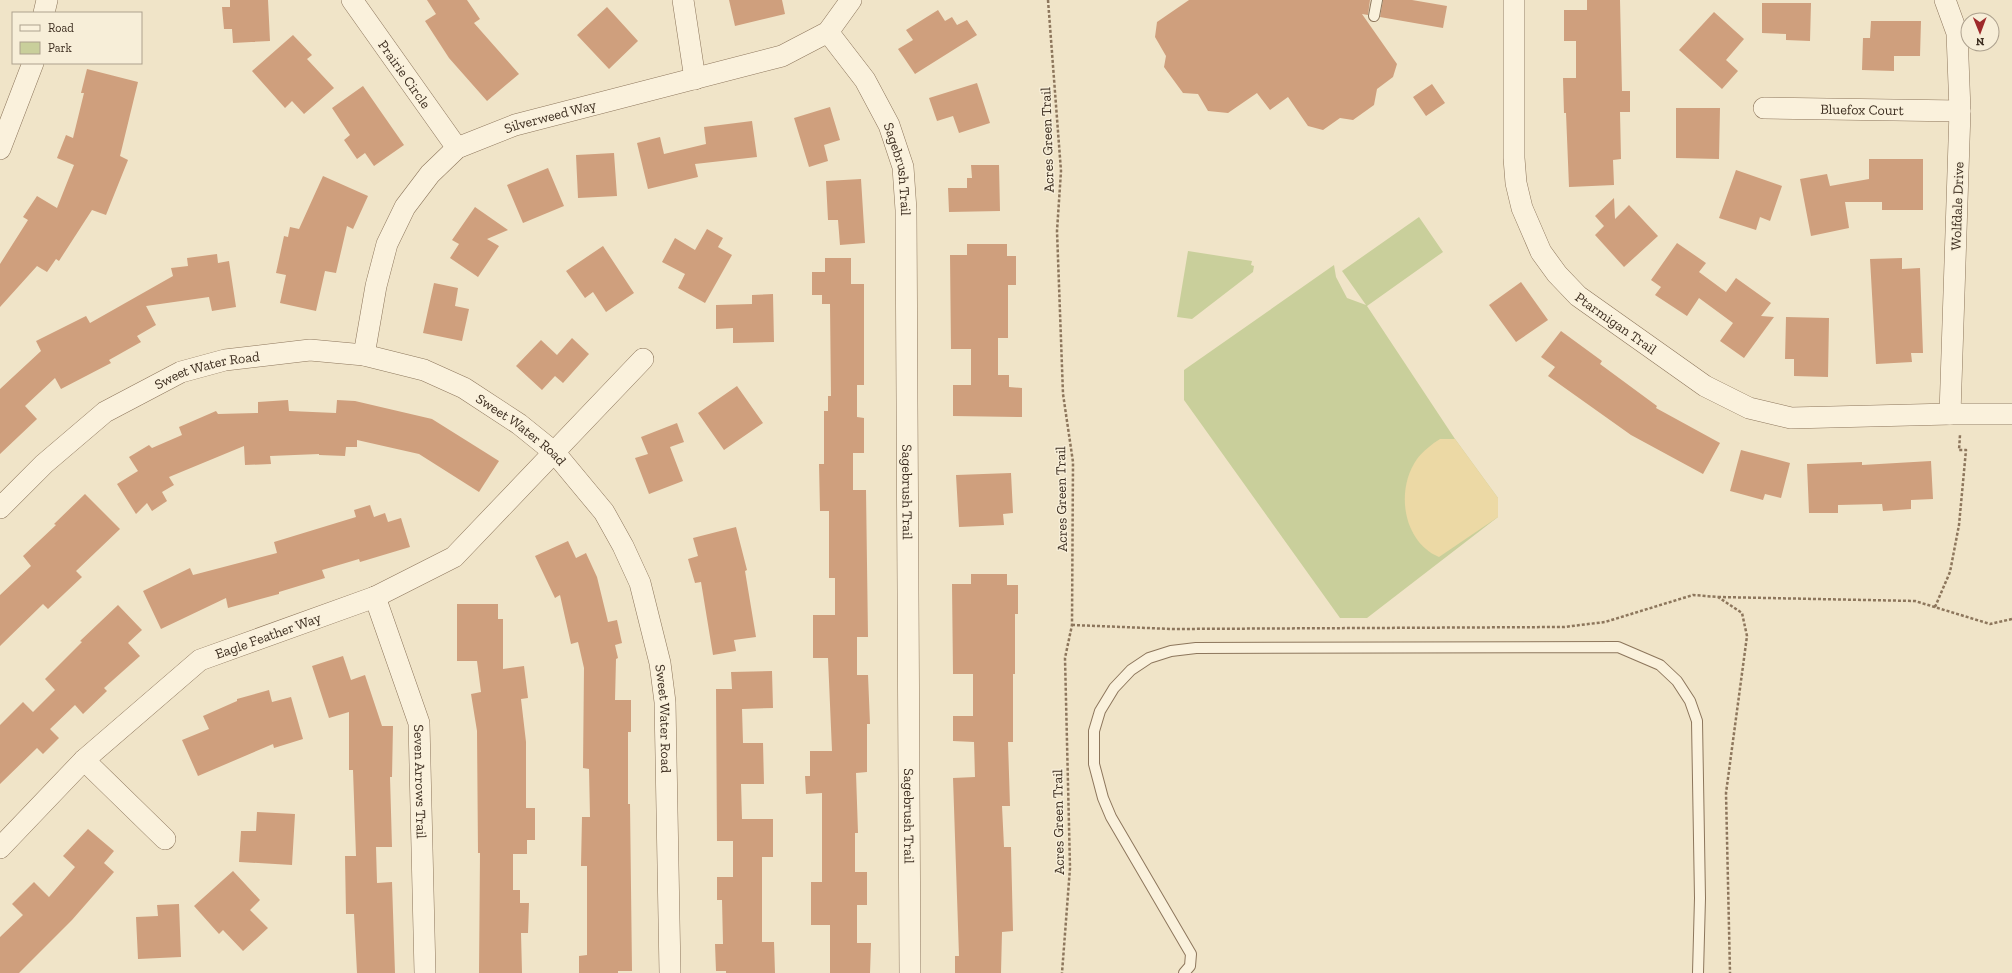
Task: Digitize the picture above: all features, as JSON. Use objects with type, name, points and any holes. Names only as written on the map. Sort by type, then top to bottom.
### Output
[{"type":"street","points":[[44,12],[48,0]]},
{"type":"street","name":"Prairie Circle","points":[[352,0],[457,148]]},
{"type":"street","points":[[683,0],[695,79]]},
{"type":"street","name":"Silverweed Way","points":[[364,355],[376,286],[387,244],[404,207],[430,174],[457,148],[515,125],[782,56],[828,32],[851,0]]},
{"type":"street","name":"Ptarmigan Trail","points":[[1514,0],[1516,183],[1522,208],[1540,252],[1557,274],[1578,296],[1705,386],[1749,408],[1790,418],[2012,414]]},
{"type":"street","name":"Wolfdale Drive","points":[[1945,0],[1956,33],[1960,111],[1955,414]]},
{"type":"street","name":"Sagebrush Trail","points":[[828,32],[865,80],[889,125],[903,167],[906,218],[910,973]]},
{"type":"street","points":[[0,150],[33,64]]},
{"type":"street","name":"Bluefox Court","points":[[1764,108],[1960,111]]},
{"type":"street","name":"Sweet Water Road","points":[[0,508],[44,464],[105,412],[181,372],[224,360],[310,350],[364,355],[424,370],[464,388],[519,424],[555,453],[604,512],[623,546],[640,583],[660,663],[665,702],[670,973]]},
{"type":"street","name":"Eagle Feather Way","points":[[0,848],[84,760],[200,660],[375,597],[454,557],[555,453],[643,359]]},
{"type":"street","name":"Seven Arrows Trail","points":[[375,597],[419,723],[425,973]]},
{"type":"street","points":[[84,760],[165,839]]},
{"type":"lane","points":[[1374,16],[1377,0]]},
{"type":"lane","points":[[1184,973],[1190,966],[1191,954],[1111,817],[1098,783],[1094,764],[1094,731],[1100,711],[1114,688],[1131,670],[1149,658],[1171,651],[1235,647],[1618,647],[1660,665],[1677,681],[1690,701],[1697,721],[1700,898],[1698,973]]},
{"type":"path","name":"Acres Green Trail","points":[[1048,0],[1061,171],[1057,231],[1063,394],[1073,462],[1072,626],[1065,658],[1070,868],[1062,973]]},
{"type":"path","points":[[1935,607],[1950,572],[1959,525],[1966,450],[1960,450],[1955,414]]},
{"type":"path","points":[[1072,626],[1172,629],[1564,627],[1606,622],[1693,595],[1718,597],[1915,601],[1990,624],[2012,619]]},
{"type":"path","points":[[1718,597],[1742,613],[1747,636],[1726,793],[1730,973]]},
{"type":"green space","points":[[1419,217],[1443,252],[1367,306],[1455,439],[1498,498],[1498,517],[1367,618],[1340,618],[1184,400],[1184,370],[1334,265],[1336,277],[1347,298],[1366,305],[1342,271]]},
{"type":"green space","points":[[1188,251],[1252,261],[1251,265],[1254,266],[1253,272],[1192,319],[1177,317]]},
{"type":"sand","points":[[1440,439],[1455,439],[1498,498],[1498,517],[1439,557],[1427,550],[1417,540],[1410,528],[1406,514],[1405,500],[1406,485],[1410,471],[1422,453]]},
{"type":"building","points":[[230,0],[268,0],[270,41],[233,43],[232,29],[224,29],[222,7],[230,7]]},
{"type":"building","points":[[427,0],[467,0],[480,19],[474,23],[519,74],[487,101],[449,58],[425,21],[436,14]]},
{"type":"building","points":[[729,0],[782,0],[785,14],[735,26]]},
{"type":"building","points":[[1189,0],[1370,0],[1368,15],[1362,14],[1397,64],[1393,77],[1377,89],[1374,105],[1353,120],[1340,118],[1323,130],[1308,126],[1288,97],[1270,110],[1257,93],[1228,113],[1208,111],[1198,94],[1183,93],[1164,67],[1166,56],[1155,37],[1157,22]]},
{"type":"building","points":[[1383,0],[1412,0],[1447,6],[1443,28],[1380,17]]},
{"type":"building","points":[[1587,0],[1620,0],[1622,91],[1630,91],[1630,112],[1620,112],[1621,159],[1613,160],[1614,185],[1569,187],[1563,78],[1576,78],[1576,41],[1564,41],[1564,10],[1587,10]]},
{"type":"building","points":[[1762,3],[1811,3],[1810,41],[1786,40],[1786,34],[1762,33]]},
{"type":"building","points":[[607,7],[638,41],[609,69],[577,35]]},
{"type":"building","points":[[938,10],[945,21],[952,17],[957,25],[967,20],[977,35],[915,74],[898,49],[913,40],[906,30]]},
{"type":"building","points":[[1714,12],[1744,39],[1726,60],[1738,71],[1722,89],[1679,50]]},
{"type":"building","points":[[1871,21],[1921,21],[1920,56],[1894,56],[1894,71],[1862,70],[1863,38],[1870,38]]},
{"type":"building","points":[[293,35],[312,55],[307,59],[334,88],[304,114],[292,101],[285,108],[252,71]]},
{"type":"building","points":[[87,69],[138,82],[120,156],[128,160],[106,215],[92,210],[59,261],[56,259],[47,272],[37,266],[0,307],[0,264],[28,220],[23,217],[37,196],[57,208],[74,165],[57,158],[66,135],[73,138],[84,93],[81,93]]},
{"type":"building","points":[[977,83],[990,123],[959,133],[953,116],[937,121],[929,98]]},
{"type":"building","points":[[1432,84],[1445,103],[1426,116],[1413,97]]},
{"type":"building","points":[[363,86],[404,145],[374,166],[365,153],[357,159],[344,140],[350,135],[332,108]]},
{"type":"building","points":[[830,107],[840,140],[824,145],[828,161],[809,167],[794,118]]},
{"type":"building","points":[[1676,108],[1720,108],[1719,159],[1676,158]]},
{"type":"building","points":[[752,121],[757,157],[695,164],[698,177],[648,189],[637,143],[660,137],[664,154],[706,144],[704,127]]},
{"type":"building","points":[[614,153],[617,196],[578,198],[576,155]]},
{"type":"building","points":[[1869,159],[1923,159],[1923,210],[1882,210],[1882,202],[1845,202],[1849,228],[1811,236],[1800,179],[1827,174],[1830,186],[1869,179]]},
{"type":"building","points":[[971,165],[999,165],[1000,211],[949,212],[948,188],[967,188],[967,178],[972,178]]},
{"type":"building","points":[[548,168],[564,206],[523,223],[507,185]]},
{"type":"building","points":[[1736,170],[1782,186],[1770,221],[1760,217],[1756,230],[1719,218]]},
{"type":"building","points":[[323,176],[368,196],[353,229],[347,226],[336,273],[325,271],[316,311],[280,303],[286,275],[276,273],[284,236],[288,237],[290,227],[299,229]]},
{"type":"building","points":[[861,179],[865,243],[840,245],[838,220],[828,220],[826,181]]},
{"type":"building","points":[[1614,198],[1615,219],[1629,205],[1658,236],[1624,267],[1595,235],[1604,226],[1595,216]]},
{"type":"building","points":[[475,207],[508,230],[487,239],[499,246],[478,277],[450,258],[459,244],[452,240]]},
{"type":"building","points":[[707,229],[723,238],[718,247],[732,255],[705,303],[678,288],[685,274],[662,262],[675,238],[695,250]]},
{"type":"building","points":[[1677,243],[1706,263],[1699,272],[1726,292],[1736,278],[1771,303],[1761,316],[1774,317],[1744,358],[1720,341],[1733,323],[1699,298],[1687,316],[1655,295],[1661,287],[1651,280]]},
{"type":"building","points":[[967,244],[1007,244],[1007,256],[1016,256],[1016,285],[1008,285],[1008,338],[998,338],[998,375],[1009,375],[1009,387],[1022,388],[1022,417],[953,416],[953,385],[971,385],[971,349],[951,349],[950,255],[967,255]]},
{"type":"building","points":[[603,246],[634,293],[606,312],[593,292],[585,298],[566,271]]},
{"type":"building","points":[[217,254],[218,263],[229,261],[236,307],[212,311],[209,297],[146,306],[156,325],[137,336],[141,342],[109,360],[111,363],[61,389],[55,378],[25,406],[37,419],[0,454],[0,389],[41,351],[36,341],[86,316],[90,323],[173,276],[171,268],[188,266],[187,258]]},
{"type":"building","points":[[825,258],[851,258],[851,284],[864,284],[864,385],[857,385],[857,417],[864,418],[864,453],[853,453],[853,490],[866,490],[868,637],[857,637],[857,675],[868,675],[870,724],[867,724],[867,772],[856,773],[858,833],[855,833],[855,872],[867,872],[867,905],[857,905],[857,943],[871,943],[870,973],[830,973],[830,925],[811,925],[811,882],[822,882],[822,793],[806,794],[805,776],[810,776],[810,751],[832,751],[828,658],[813,658],[813,615],[835,615],[835,578],[829,578],[829,511],[820,511],[819,464],[824,464],[824,411],[828,411],[828,396],[831,396],[830,304],[822,304],[822,295],[812,295],[812,272],[825,272]]},
{"type":"building","points":[[1902,258],[1902,269],[1920,268],[1923,353],[1911,353],[1912,362],[1876,364],[1870,259]]},
{"type":"building","points":[[1521,282],[1548,320],[1516,342],[1489,305]]},
{"type":"building","points":[[434,283],[458,288],[455,306],[469,309],[462,341],[423,333]]},
{"type":"building","points":[[773,294],[774,342],[733,343],[733,328],[716,329],[716,305],[752,304],[752,295]]},
{"type":"building","points":[[1786,317],[1829,318],[1828,377],[1794,376],[1794,359],[1785,359]]},
{"type":"building","points":[[1561,331],[1602,361],[1600,364],[1657,406],[1656,408],[1720,443],[1703,474],[1631,435],[1548,376],[1555,367],[1541,357]]},
{"type":"building","points":[[572,338],[589,354],[563,383],[555,376],[542,390],[516,366],[541,340],[557,355]]},
{"type":"building","points":[[737,386],[763,423],[724,450],[698,413]]},
{"type":"building","points":[[288,400],[289,411],[336,413],[337,400],[355,401],[432,419],[499,461],[479,492],[419,454],[357,440],[357,447],[346,447],[345,456],[319,454],[270,456],[271,464],[245,465],[244,446],[169,477],[174,485],[162,492],[167,501],[152,511],[147,503],[136,514],[117,484],[138,471],[129,457],[149,445],[152,448],[182,435],[179,427],[216,411],[218,414],[258,413],[258,402]]},
{"type":"building","points":[[677,423],[684,442],[670,447],[683,481],[649,494],[635,458],[648,454],[641,437]]},
{"type":"building","points":[[1741,450],[1790,463],[1781,498],[1765,494],[1763,500],[1730,491]]},
{"type":"building","points":[[1931,461],[1933,499],[1911,500],[1911,509],[1883,511],[1882,504],[1838,505],[1838,513],[1809,513],[1807,464],[1862,462],[1862,465]]},
{"type":"building","points":[[1011,473],[1013,513],[1003,514],[1004,525],[959,527],[956,475]]},
{"type":"building","points":[[85,494],[120,529],[76,571],[82,577],[48,609],[43,604],[0,646],[0,595],[31,566],[23,556],[56,525],[54,524]]},
{"type":"building","points":[[370,505],[374,517],[385,513],[388,522],[401,518],[410,547],[360,562],[359,559],[322,570],[325,578],[279,592],[279,594],[228,608],[226,598],[161,629],[143,591],[190,568],[193,575],[277,553],[274,542],[356,517],[354,510]]},
{"type":"building","points":[[736,527],[747,570],[745,571],[756,637],[734,640],[736,651],[713,655],[701,582],[695,583],[688,559],[698,556],[693,538]]},
{"type":"building","points":[[568,541],[576,558],[586,553],[597,577],[608,622],[617,620],[622,643],[615,645],[618,658],[616,659],[615,700],[631,700],[631,732],[628,732],[628,804],[630,804],[632,971],[618,971],[618,973],[579,973],[579,956],[587,955],[587,866],[581,866],[582,817],[590,817],[589,769],[583,768],[584,668],[578,642],[571,644],[560,595],[555,598],[535,556]]},
{"type":"building","points":[[971,574],[1007,574],[1007,585],[1018,585],[1018,614],[1015,614],[1015,674],[1013,674],[1013,742],[1008,742],[1010,806],[1002,806],[1004,847],[1011,847],[1013,931],[1002,932],[1001,973],[955,973],[955,956],[959,956],[953,778],[975,777],[974,742],[953,741],[953,716],[973,716],[973,674],[953,674],[952,584],[971,584]]},
{"type":"building","points":[[457,604],[498,604],[498,619],[503,619],[503,669],[524,666],[528,698],[521,699],[526,742],[526,808],[535,808],[535,840],[527,840],[527,854],[513,854],[513,890],[520,890],[520,903],[529,903],[528,933],[521,933],[522,973],[479,973],[480,853],[478,853],[477,731],[471,694],[481,692],[477,661],[457,661]]},
{"type":"building","points":[[118,605],[142,630],[128,643],[140,656],[104,688],[107,691],[83,714],[75,705],[50,729],[59,738],[43,754],[37,748],[0,784],[0,725],[23,702],[33,712],[55,690],[45,679],[82,642],[80,641]]},
{"type":"building","points":[[343,656],[351,680],[365,675],[382,726],[393,726],[392,777],[390,777],[392,847],[376,847],[377,883],[392,882],[395,973],[357,973],[354,914],[346,914],[345,856],[356,856],[353,770],[349,770],[349,712],[329,718],[312,666]]},
{"type":"building","points":[[772,671],[773,708],[742,709],[743,743],[763,743],[764,784],[741,784],[742,819],[773,819],[773,857],[762,857],[762,942],[774,942],[775,973],[726,973],[726,971],[716,971],[715,944],[723,944],[722,900],[717,900],[717,877],[733,877],[733,841],[717,841],[716,689],[732,689],[731,672]]},
{"type":"building","points":[[269,690],[272,702],[291,697],[303,739],[274,748],[273,744],[198,776],[182,740],[209,729],[203,716],[237,701],[237,699]]},
{"type":"building","points":[[257,812],[295,814],[292,865],[239,862],[241,831],[256,831]]},
{"type":"building","points":[[88,829],[114,851],[104,863],[114,872],[72,920],[19,973],[0,973],[0,937],[23,915],[12,904],[34,882],[49,897],[75,867],[63,856]]},
{"type":"building","points":[[233,871],[260,900],[250,910],[268,928],[243,951],[223,930],[219,934],[194,906]]},
{"type":"building","points":[[179,904],[181,957],[138,959],[136,917],[158,916],[157,905]]}]
